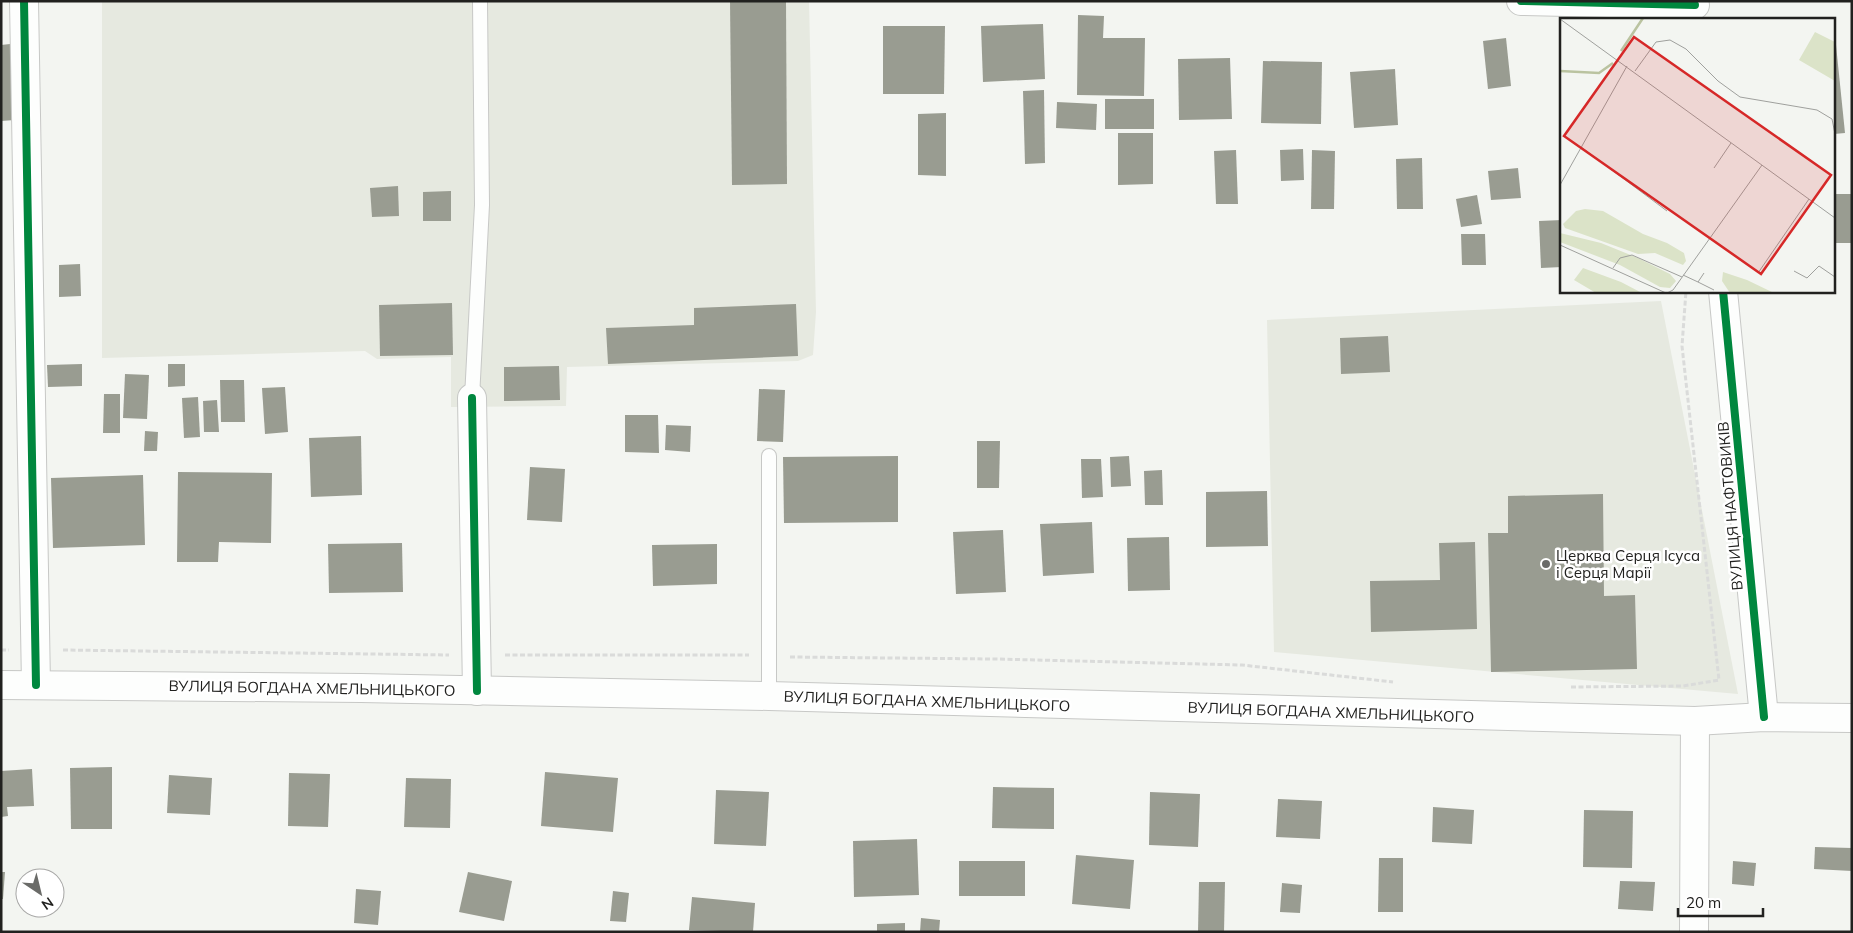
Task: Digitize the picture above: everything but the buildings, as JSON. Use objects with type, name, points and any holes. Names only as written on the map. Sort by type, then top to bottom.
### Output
[{"type":"main road","points":[[24,1],[36,685]]},
{"type":"main road","points":[[1521,1],[1696,8]]},
{"type":"main road","name":"ВУЛИЦЯ НАФТОВИКІВ","points":[[1723,292],[1764,718]]},
{"type":"main road","points":[[472,398],[477,691]]},
{"type":"main road","name":"ВУЛИЦЯ БОГДАНА ХМЕЛЬНИЦЬКОГО","points":[[1,685],[769,696],[1695,721],[1764,718],[1852,718]]},
{"type":"main road","points":[[1694,932],[1695,721]]},
{"type":"lane","points":[[472,398],[482,205],[480,1]]},
{"type":"lane","points":[[769,456],[769,696]]},
{"type":"path","points":[[1567,687],[1682,686],[1719,680],[1682,346],[1686,292]]},
{"type":"path","points":[[1,650],[476,656],[769,654],[798,658],[995,658],[1242,666],[1401,683]]},
{"type":"shaded area","points":[[102,1],[809,1],[816,312],[813,355],[798,361],[567,367],[566,406],[451,407],[451,357],[377,359],[365,351],[102,358]]},
{"type":"shaded area","points":[[1661,301],[1738,694],[1274,652],[1267,320]]},
{"type":"cycle path","points":[[24,1],[36,685]]},
{"type":"cycle path","points":[[1521,1],[1695,5]]},
{"type":"cycle path","points":[[1723,292],[1764,717]]},
{"type":"cycle path","points":[[472,398],[477,691]]},
{"type":"place","name":"Церква Серця Ісуса і Серця Марії","points":[[1546,564]]}]
